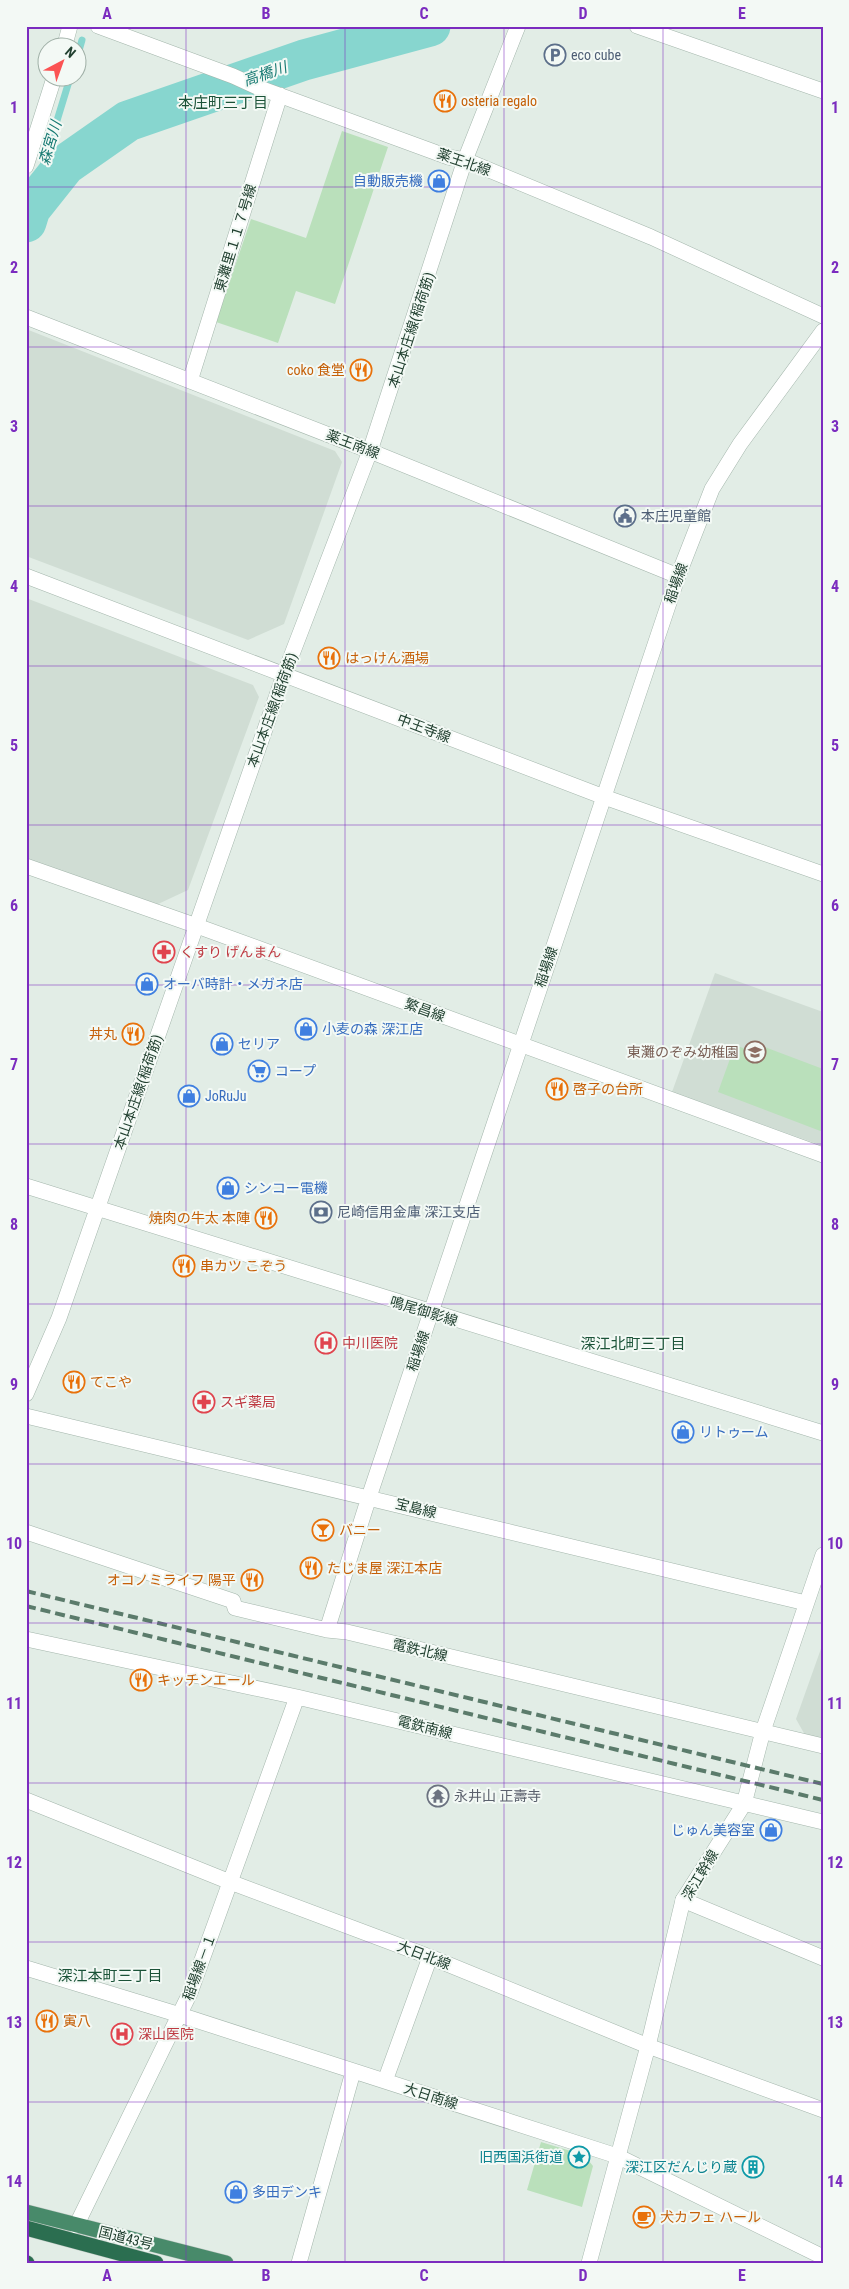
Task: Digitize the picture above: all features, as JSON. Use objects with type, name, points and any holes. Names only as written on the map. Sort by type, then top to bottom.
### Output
[{"type":"highway","name":"国道43号","points":[[26,2212],[226,2263]]},
{"type":"highway","points":[[26,2228],[156,2263]]},
{"type":"street","name":"薬王北線","points":[[98,26],[448,157],[465,160],[651,237],[823,316]]},
{"type":"street","name":"本山本庄線(稲荷筋)","points":[[26,1394],[59,1318],[284,675],[370,451],[465,160],[518,26]]},
{"type":"street","points":[[637,26],[823,91]]},
{"type":"street","points":[[26,166],[51,88]]},
{"type":"street","name":"東灘里１１７号線","points":[[190,381],[280,95]]},
{"type":"street","name":"薬王南線","points":[[26,317],[370,451],[678,576]]},
{"type":"street","name":"稲場線","points":[[327,1630],[369,1497],[678,576],[712,489],[740,444],[823,331]]},
{"type":"street","name":"中王寺線","points":[[26,576],[604,797],[823,874]]},
{"type":"street","name":"繁昌線","points":[[26,866],[197,926],[823,1154]]},
{"type":"street","name":"鳴尾御影線","points":[[27,1188],[98,1208],[431,1314],[823,1434]]},
{"type":"street","name":"宝島線","points":[[26,1416],[806,1603]]},
{"type":"street","name":"電鉄北線","points":[[26,1532],[233,1601],[235,1608],[327,1630],[347,1632],[823,1746]]},
{"type":"street","name":"深江幹線","points":[[589,2263],[648,2046],[683,1900],[744,1804],[764,1731],[823,1555]]},
{"type":"street","name":"電鉄南線","points":[[26,1639],[297,1696],[823,1822]]},
{"type":"street","name":"稲場線－１","points":[[76,2226],[190,1994],[297,1696]]},
{"type":"street","name":"大日北線","points":[[26,1800],[230,1882],[430,1957],[648,2046],[823,2110]]},
{"type":"street","points":[[683,1900],[823,1958]]},
{"type":"street","points":[[385,2081],[430,1957]]},
{"type":"street","name":"大日南線","points":[[26,1968],[180,2015],[617,2156],[823,2256]]},
{"type":"street","points":[[299,2263],[353,2072]]},
{"type":"shaded area","points":[[26,329],[335,451],[342,462],[284,624],[248,640],[26,556]]},
{"type":"shaded area","points":[[26,598],[253,685],[259,697],[188,890],[156,905],[26,858]]},
{"type":"shaded area","name":"東灘のぞみ幼稚園","points":[[715,973],[823,1012],[823,1146],[672,1092]]},
{"type":"shaded area","points":[[823,1643],[823,1739],[805,1735],[796,1719]]},
{"type":"green space","points":[[342,131],[388,147],[335,304],[296,291],[278,343],[216,322],[251,219],[306,238]]},
{"type":"green space","points":[[735,1045],[759,1054],[762,1046],[823,1069],[823,1132],[718,1092]]},
{"type":"green space","points":[[541,2142],[584,2155],[593,2166],[582,2207],[527,2190]]},
{"type":"waterway","name":"高橋川","points":[[26,222],[30,209],[65,165],[128,121],[304,60],[430,26]]},
{"type":"waterway","name":"森宮川","points":[[30,209],[67,88]]},
{"type":"railway","points":[[26,1591],[823,1784]]},
{"type":"railway","points":[[26,1606],[823,1800]]},
{"type":"place","name":"eco cube","points":[[555,55]]},
{"type":"place","name":"osteria regalo","points":[[445,101]]},
{"type":"place","name":"自動販売機","points":[[439,181]]},
{"type":"place","name":"coko 食堂","points":[[361,370]]},
{"type":"place","name":"本庄児童館","points":[[625,516]]},
{"type":"place","name":"はっけん酒場","points":[[329,658]]},
{"type":"place","name":"くすり げんまん","points":[[164,952]]},
{"type":"place","name":"オーバ時計・メガネ店","points":[[147,984]]},
{"type":"place","name":"小麦の森 深江店","points":[[306,1029]]},
{"type":"place","name":"丼丸","points":[[133,1034]]},
{"type":"place","name":"セリア","points":[[222,1044]]},
{"type":"place","name":"東灘のぞみ幼稚園","points":[[755,1052]]},
{"type":"place","name":"コープ","points":[[259,1071]]},
{"type":"place","name":"啓子の台所","points":[[557,1089]]},
{"type":"place","name":"JoRuJu","points":[[189,1096]]},
{"type":"place","name":"シンコー電機","points":[[228,1188]]},
{"type":"place","name":"尼崎信用金庫 深江支店","points":[[321,1212]]},
{"type":"place","name":"焼肉の牛太 本陣","points":[[266,1218]]},
{"type":"place","name":"串カツ こぞう","points":[[184,1266]]},
{"type":"place","name":"中川医院","points":[[326,1343]]},
{"type":"place","name":"てこや","points":[[74,1382]]},
{"type":"place","name":"スギ薬局","points":[[204,1402]]},
{"type":"place","name":"リトゥーム","points":[[683,1432]]},
{"type":"place","name":"バニー","points":[[323,1530]]},
{"type":"place","name":"たじま屋 深江本店","points":[[311,1568]]},
{"type":"place","name":"オコノミライフ 陽平","points":[[252,1580]]},
{"type":"place","name":"キッチンエール","points":[[141,1680]]},
{"type":"place","name":"永井山 正壽寺","points":[[438,1796]]},
{"type":"place","name":"じゅん美容室","points":[[771,1830]]},
{"type":"place","name":"寅八","points":[[47,2021]]},
{"type":"place","name":"深山医院","points":[[122,2034]]},
{"type":"place","name":"旧西国浜街道","points":[[579,2157]]},
{"type":"place","name":"深江区だんじり蔵","points":[[753,2167]]},
{"type":"place","name":"多田デンキ","points":[[236,2192]]},
{"type":"place","name":"犬カフェ ハール","points":[[644,2217]]},
{"type":"district","name":"本庄町三丁目","points":[[223,103]]},
{"type":"district","name":"深江北町三丁目","points":[[633,1344]]},
{"type":"district","name":"深江本町三丁目","points":[[110,1976]]}]
